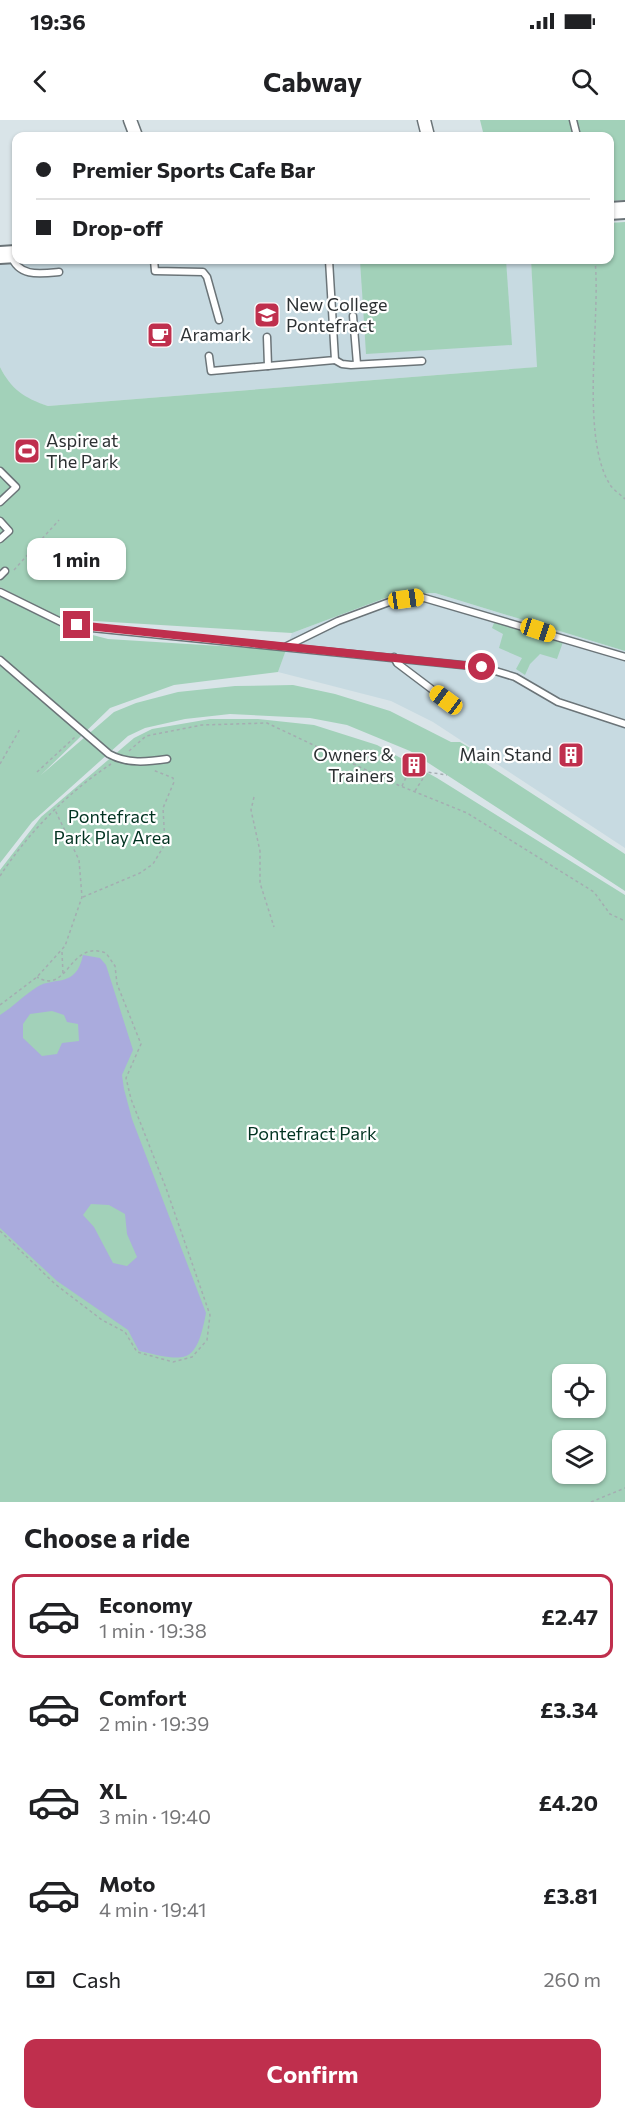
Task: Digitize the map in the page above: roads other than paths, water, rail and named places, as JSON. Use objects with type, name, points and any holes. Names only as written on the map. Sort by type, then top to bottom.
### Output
[{"type":"lane","points":[[13,264],[20,271],[59,272]]},
{"type":"lane","points":[[154,264],[155,271],[203,272],[207,277],[219,320]]},
{"type":"lane","points":[[329,264],[335,360]]},
{"type":"lane","points":[[353,315],[357,364]]},
{"type":"lane","points":[[267,337],[268,366]]},
{"type":"lane","points":[[209,356],[211,371],[335,360],[342,364],[422,361]]},
{"type":"lane","points":[[0,471],[16,487],[0,502]]},
{"type":"lane","points":[[0,521],[9,531],[0,539]]},
{"type":"lane","points":[[0,592],[61,622],[93,628],[394,657],[491,669],[515,678],[558,702],[625,724]]},
{"type":"lane","points":[[286,646],[338,621],[392,601],[421,597],[625,657]]},
{"type":"lane","points":[[394,657],[397,663],[446,700]]},
{"type":"lane","points":[[0,660],[82,731],[119,759],[141,761],[167,759]]},
{"type":"water","points":[[83,955],[100,958],[106,965],[133,1050],[122,1075],[132,1119],[206,1313],[198,1342],[187,1356],[168,1357],[139,1351],[128,1330],[57,1281],[0,1228],[0,1015],[37,987],[64,980],[75,973]],"holes":[[[52,1011],[64,1015],[67,1022],[78,1024],[79,1041],[62,1043],[57,1054],[42,1056],[23,1038],[23,1024],[30,1014]],[[91,1204],[109,1205],[125,1214],[127,1234],[137,1257],[127,1266],[113,1263],[94,1227],[83,1215]]]},
{"type":"place","name":"New College Pontefract","points":[[267,315]]},
{"type":"place","name":"Aramark","points":[[160,335]]},
{"type":"place","name":"Aspire at The Park","points":[[27,451]]},
{"type":"place","name":"Main Stand","points":[[571,755]]},
{"type":"place","name":"Owners & Trainers","points":[[414,765]]},
{"type":"park label","name":"Pontefract Park Play Area","points":[[112,827]]},
{"type":"park label","name":"Pontefract Park","points":[[312,1134]]}]
